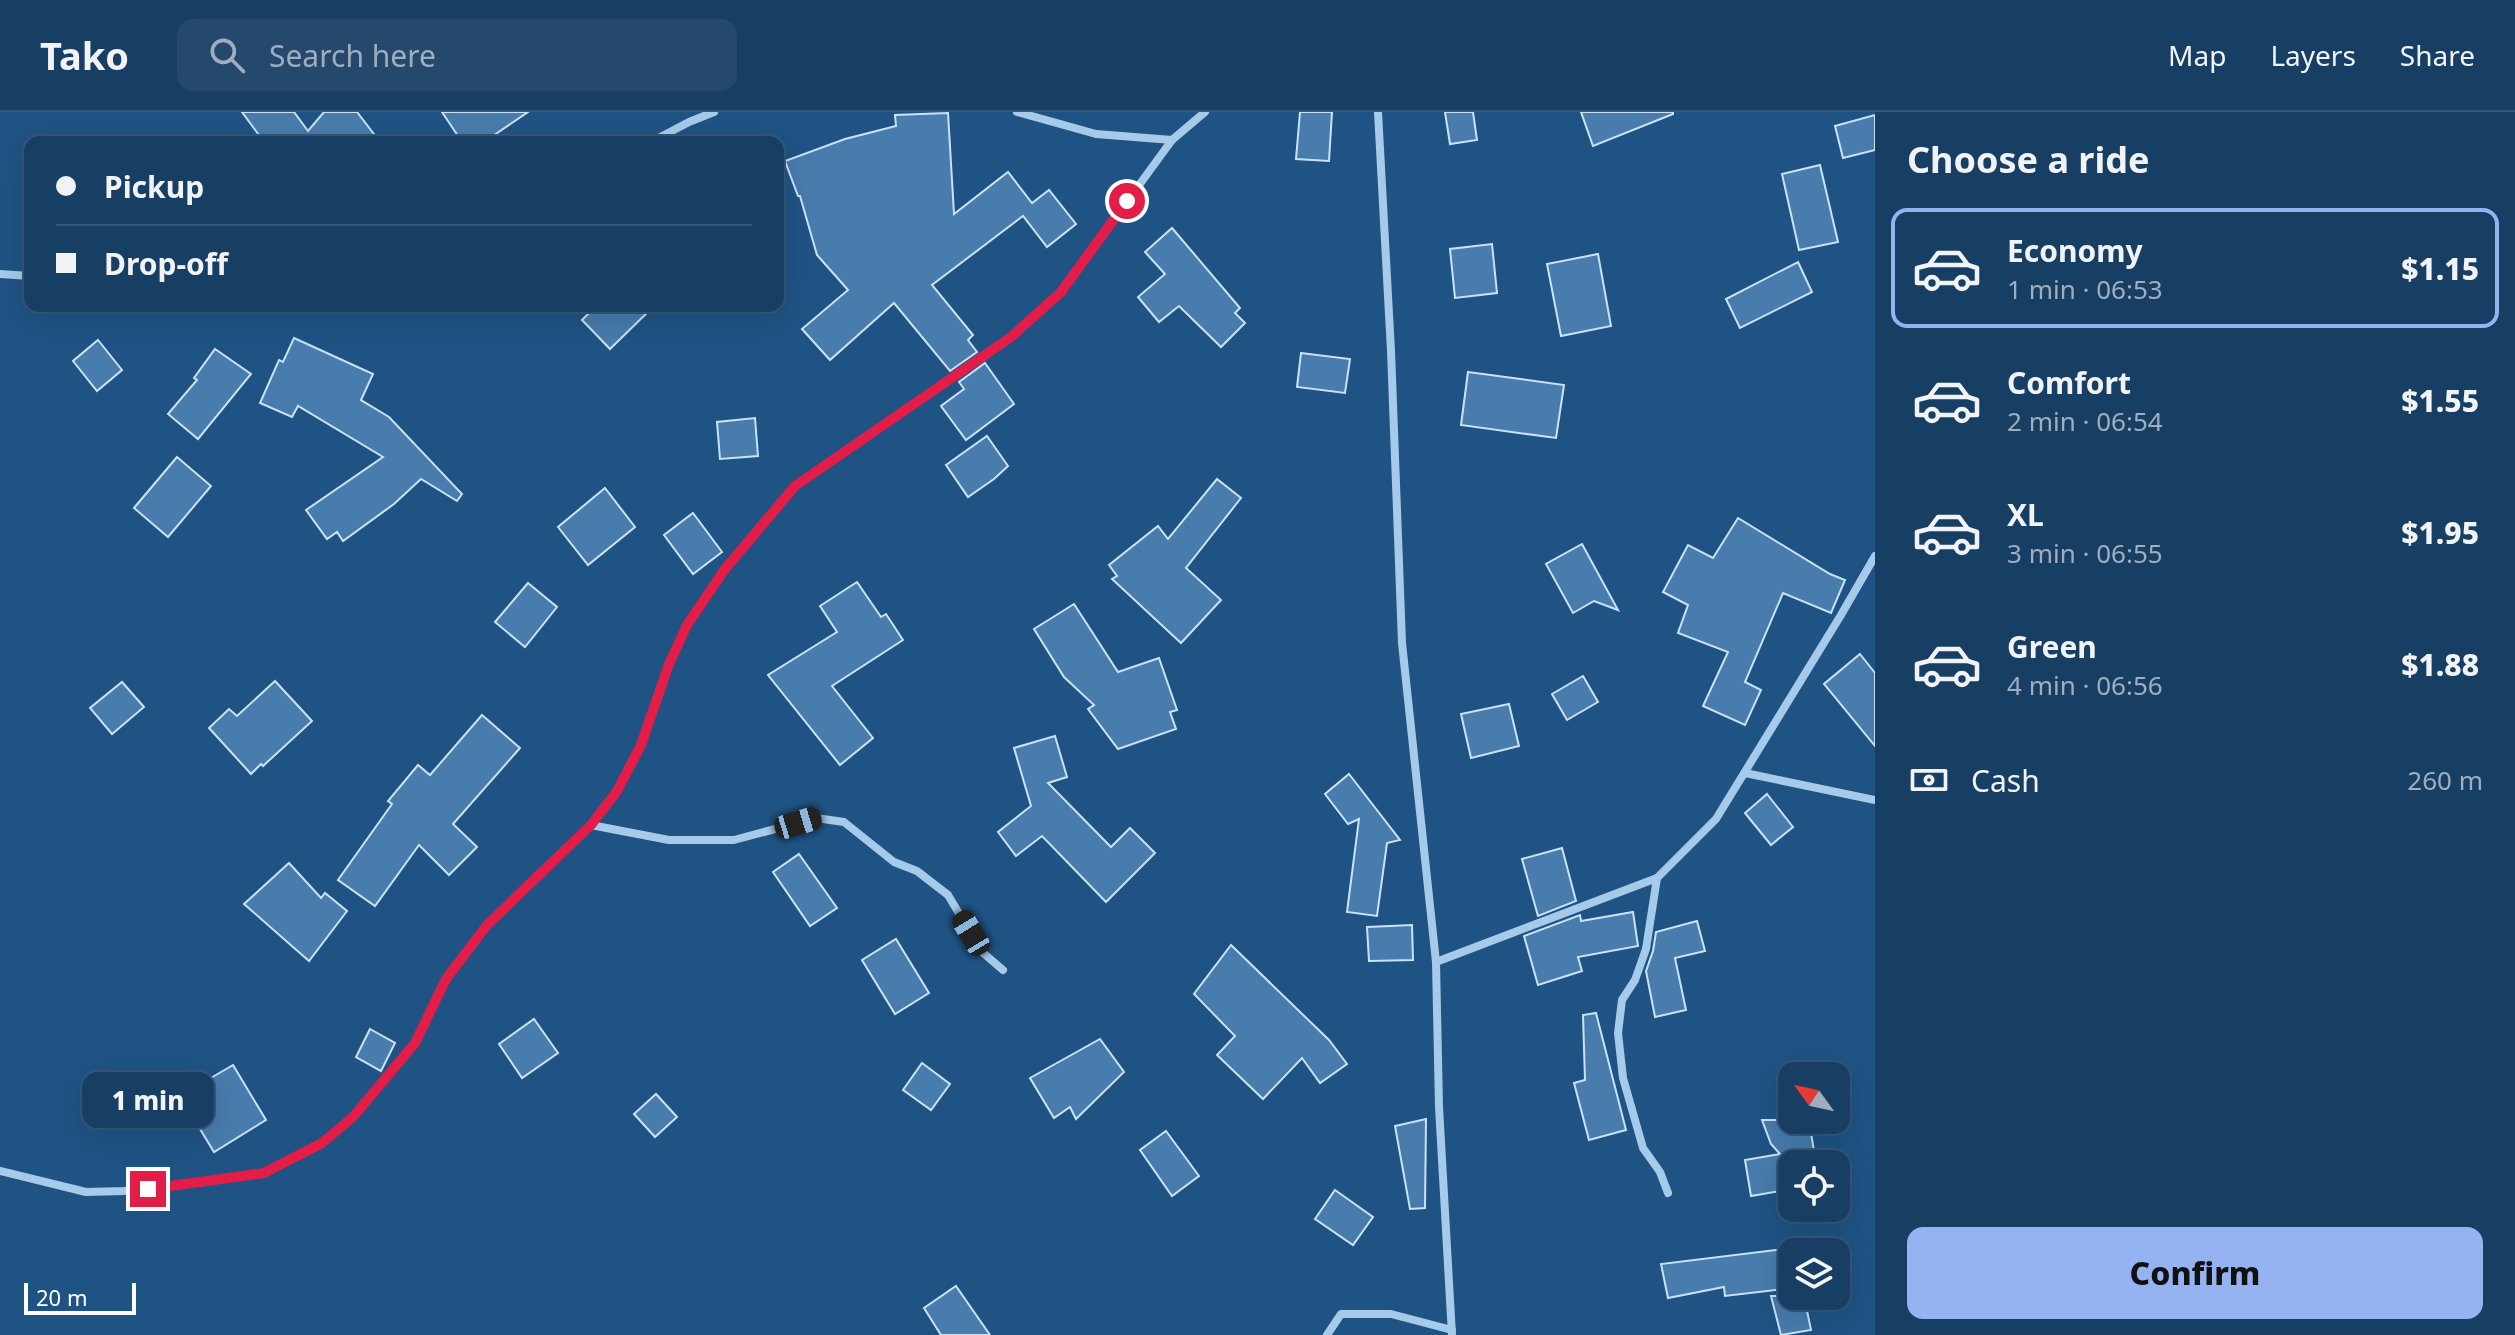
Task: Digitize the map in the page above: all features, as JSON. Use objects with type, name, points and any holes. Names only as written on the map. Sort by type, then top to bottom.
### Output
[{"type":"street","points":[[662,136],[714,112]]},
{"type":"street","points":[[1017,112],[1096,134],[1172,140]]},
{"type":"street","points":[[0,1171],[86,1192],[124,1191],[264,1173],[322,1143],[353,1117],[415,1043],[446,979],[487,925],[591,825],[617,791],[641,745],[669,664],[687,625],[725,569],[795,486],[1011,337],[1061,292],[1172,140],[1205,112]]},
{"type":"street","points":[[1327,1335],[1341,1314],[1391,1314],[1452,1332],[1439,1107],[1436,962],[1402,643],[1378,112]]},
{"type":"street","points":[[0,274],[24,276]]},
{"type":"street","points":[[1436,962],[1657,878],[1716,819],[1875,556]]},
{"type":"street","points":[[1745,773],[1875,800]]},
{"type":"street","points":[[591,825],[669,840],[721,840],[749,836],[816,818],[844,822],[894,862],[917,871],[948,895],[982,952],[1003,970]]},
{"type":"street","points":[[1657,878],[1646,949],[1635,980],[1622,1000],[1618,1033],[1623,1078],[1643,1148],[1660,1172],[1668,1193]]},
{"type":"building","points":[[242,112],[294,112],[308,131],[324,112],[357,112],[375,136],[260,136]]},
{"type":"building","points":[[442,112],[528,112],[493,136],[458,136]]},
{"type":"building","points":[[1300,112],[1332,112],[1329,161],[1296,159]]},
{"type":"building","points":[[1445,112],[1473,112],[1477,140],[1450,144]]},
{"type":"building","points":[[1581,112],[1673,112],[1673,114],[1593,146]]},
{"type":"building","points":[[948,113],[954,214],[1008,172],[1032,203],[1049,190],[1076,224],[1047,247],[1023,216],[932,285],[973,335],[968,340],[977,352],[950,371],[894,303],[830,360],[802,329],[848,290],[817,255],[800,196],[785,161],[845,139],[896,126],[895,115]]},
{"type":"building","points":[[1875,115],[1875,150],[1843,158],[1835,126]]},
{"type":"building","points":[[1820,165],[1838,242],[1799,250],[1782,174]]},
{"type":"building","points":[[1172,228],[1240,308],[1235,313],[1245,323],[1221,347],[1179,306],[1159,322],[1138,297],[1165,274],[1145,252]]},
{"type":"building","points":[[1492,244],[1497,293],[1455,298],[1450,249]]},
{"type":"building","points":[[1598,254],[1611,326],[1561,336],[1547,264]]},
{"type":"building","points":[[1798,262],[1812,292],[1740,328],[1726,299]]},
{"type":"building","points":[[590,312],[648,312],[610,349],[582,320]]},
{"type":"building","points":[[294,338],[373,374],[361,400],[389,417],[462,494],[457,501],[421,479],[394,504],[343,541],[337,532],[327,539],[306,510],[383,457],[298,406],[292,417],[260,403],[279,360],[283,362]]},
{"type":"building","points":[[98,340],[122,370],[97,391],[73,361]]},
{"type":"building","points":[[215,349],[251,374],[198,439],[168,414],[197,380],[194,378]]},
{"type":"building","points":[[1301,353],[1350,359],[1345,393],[1297,387]]},
{"type":"building","points":[[985,363],[1014,404],[966,440],[941,406],[964,389],[959,382]]},
{"type":"building","points":[[1468,372],[1564,385],[1556,438],[1461,425]]},
{"type":"building","points":[[755,418],[758,456],[720,459],[717,422]]},
{"type":"building","points":[[987,436],[1008,466],[968,497],[946,465]]},
{"type":"building","points":[[177,457],[211,486],[168,537],[134,508]]},
{"type":"building","points":[[1217,479],[1241,498],[1186,568],[1221,600],[1181,643],[1112,579],[1117,576],[1109,565],[1158,526],[1168,539]]},
{"type":"building","points":[[605,488],[635,527],[588,565],[558,527]]},
{"type":"building","points":[[693,513],[722,552],[693,574],[664,535]]},
{"type":"building","points":[[1738,518],[1845,580],[1831,613],[1783,593],[1745,682],[1761,690],[1745,725],[1703,706],[1728,652],[1678,633],[1688,605],[1663,592],[1688,545],[1713,558]]},
{"type":"building","points":[[1582,544],[1618,610],[1594,601],[1573,613],[1546,564]]},
{"type":"building","points":[[857,582],[881,617],[886,614],[903,640],[832,686],[873,738],[840,765],[768,675],[837,632],[820,606]]},
{"type":"building","points":[[528,583],[557,607],[525,647],[495,622]]},
{"type":"building","points":[[1074,604],[1118,672],[1159,658],[1177,710],[1170,712],[1176,729],[1118,749],[1088,709],[1094,705],[1064,677],[1034,629]]},
{"type":"building","points":[[1860,654],[1875,673],[1875,746],[1824,684]]},
{"type":"building","points":[[1583,676],[1598,702],[1567,720],[1552,694]]},
{"type":"building","points":[[275,681],[312,721],[251,774],[209,728],[229,709],[237,716]]},
{"type":"building","points":[[122,682],[144,707],[112,734],[90,708]]},
{"type":"building","points":[[1509,704],[1519,746],[1471,758],[1461,714]]},
{"type":"building","points":[[482,715],[520,748],[453,824],[477,847],[449,875],[419,845],[375,906],[338,880],[392,804],[388,801],[418,765],[430,775]]},
{"type":"building","points":[[1055,736],[1067,777],[1048,783],[1111,847],[1130,828],[1155,853],[1106,902],[1042,836],[1016,856],[998,832],[1031,806],[1014,748]]},
{"type":"building","points":[[1349,774],[1400,840],[1387,843],[1377,916],[1347,912],[1359,819],[1348,824],[1325,794]]},
{"type":"building","points":[[1767,794],[1793,827],[1771,845],[1745,813]]},
{"type":"building","points":[[1562,848],[1576,901],[1538,916],[1522,859]]},
{"type":"building","points":[[799,854],[837,908],[810,926],[773,872]]},
{"type":"building","points":[[289,863],[321,898],[325,893],[347,911],[309,961],[244,904]]},
{"type":"building","points":[[1633,912],[1638,946],[1578,957],[1582,971],[1538,985],[1524,936],[1580,915],[1581,921]]},
{"type":"building","points":[[1697,921],[1705,951],[1675,958],[1686,1010],[1655,1017],[1646,971],[1656,932]]},
{"type":"building","points":[[1412,925],[1413,960],[1369,961],[1367,927]]},
{"type":"building","points":[[896,939],[929,993],[895,1014],[862,960]]},
{"type":"building","points":[[1231,945],[1329,1040],[1347,1064],[1320,1083],[1302,1058],[1263,1099],[1217,1055],[1235,1036],[1194,994]]},
{"type":"building","points":[[1596,1013],[1626,1130],[1589,1140],[1574,1083],[1585,1080],[1583,1015]]},
{"type":"building","points":[[534,1019],[558,1053],[522,1078],[499,1044]]},
{"type":"building","points":[[370,1029],[395,1043],[381,1071],[356,1057]]},
{"type":"building","points":[[1100,1039],[1124,1072],[1076,1119],[1070,1107],[1054,1118],[1030,1078]]},
{"type":"building","points":[[922,1063],[950,1084],[931,1110],[903,1090]]},
{"type":"building","points":[[233,1065],[266,1120],[214,1152],[180,1096]]},
{"type":"building","points":[[656,1094],[677,1117],[655,1137],[634,1114]]},
{"type":"building","points":[[1426,1119],[1425,1208],[1410,1209],[1395,1126]]},
{"type":"building","points":[[1762,1120],[1778,1120],[1778,1134],[1811,1134],[1814,1150],[1778,1152],[1771,1144]]},
{"type":"building","points":[[1166,1131],[1199,1176],[1172,1196],[1140,1150]]},
{"type":"building","points":[[1778,1154],[1778,1191],[1751,1196],[1745,1160]]},
{"type":"building","points":[[1335,1190],[1373,1217],[1353,1245],[1315,1219]]},
{"type":"building","points":[[1778,1250],[1778,1290],[1725,1296],[1724,1287],[1668,1298],[1661,1264]]},
{"type":"building","points":[[956,1286],[990,1335],[941,1335],[924,1308]]},
{"type":"building","points":[[1771,1296],[1778,1296],[1778,1310],[1807,1310],[1811,1330],[1781,1335]]},
{"type":"route","points":[[148,1189],[264,1173],[322,1143],[353,1117],[415,1043],[446,979],[487,925],[591,825],[617,791],[641,745],[669,664],[687,625],[725,569],[795,486],[1011,337],[1061,292],[1127,201]]}]
